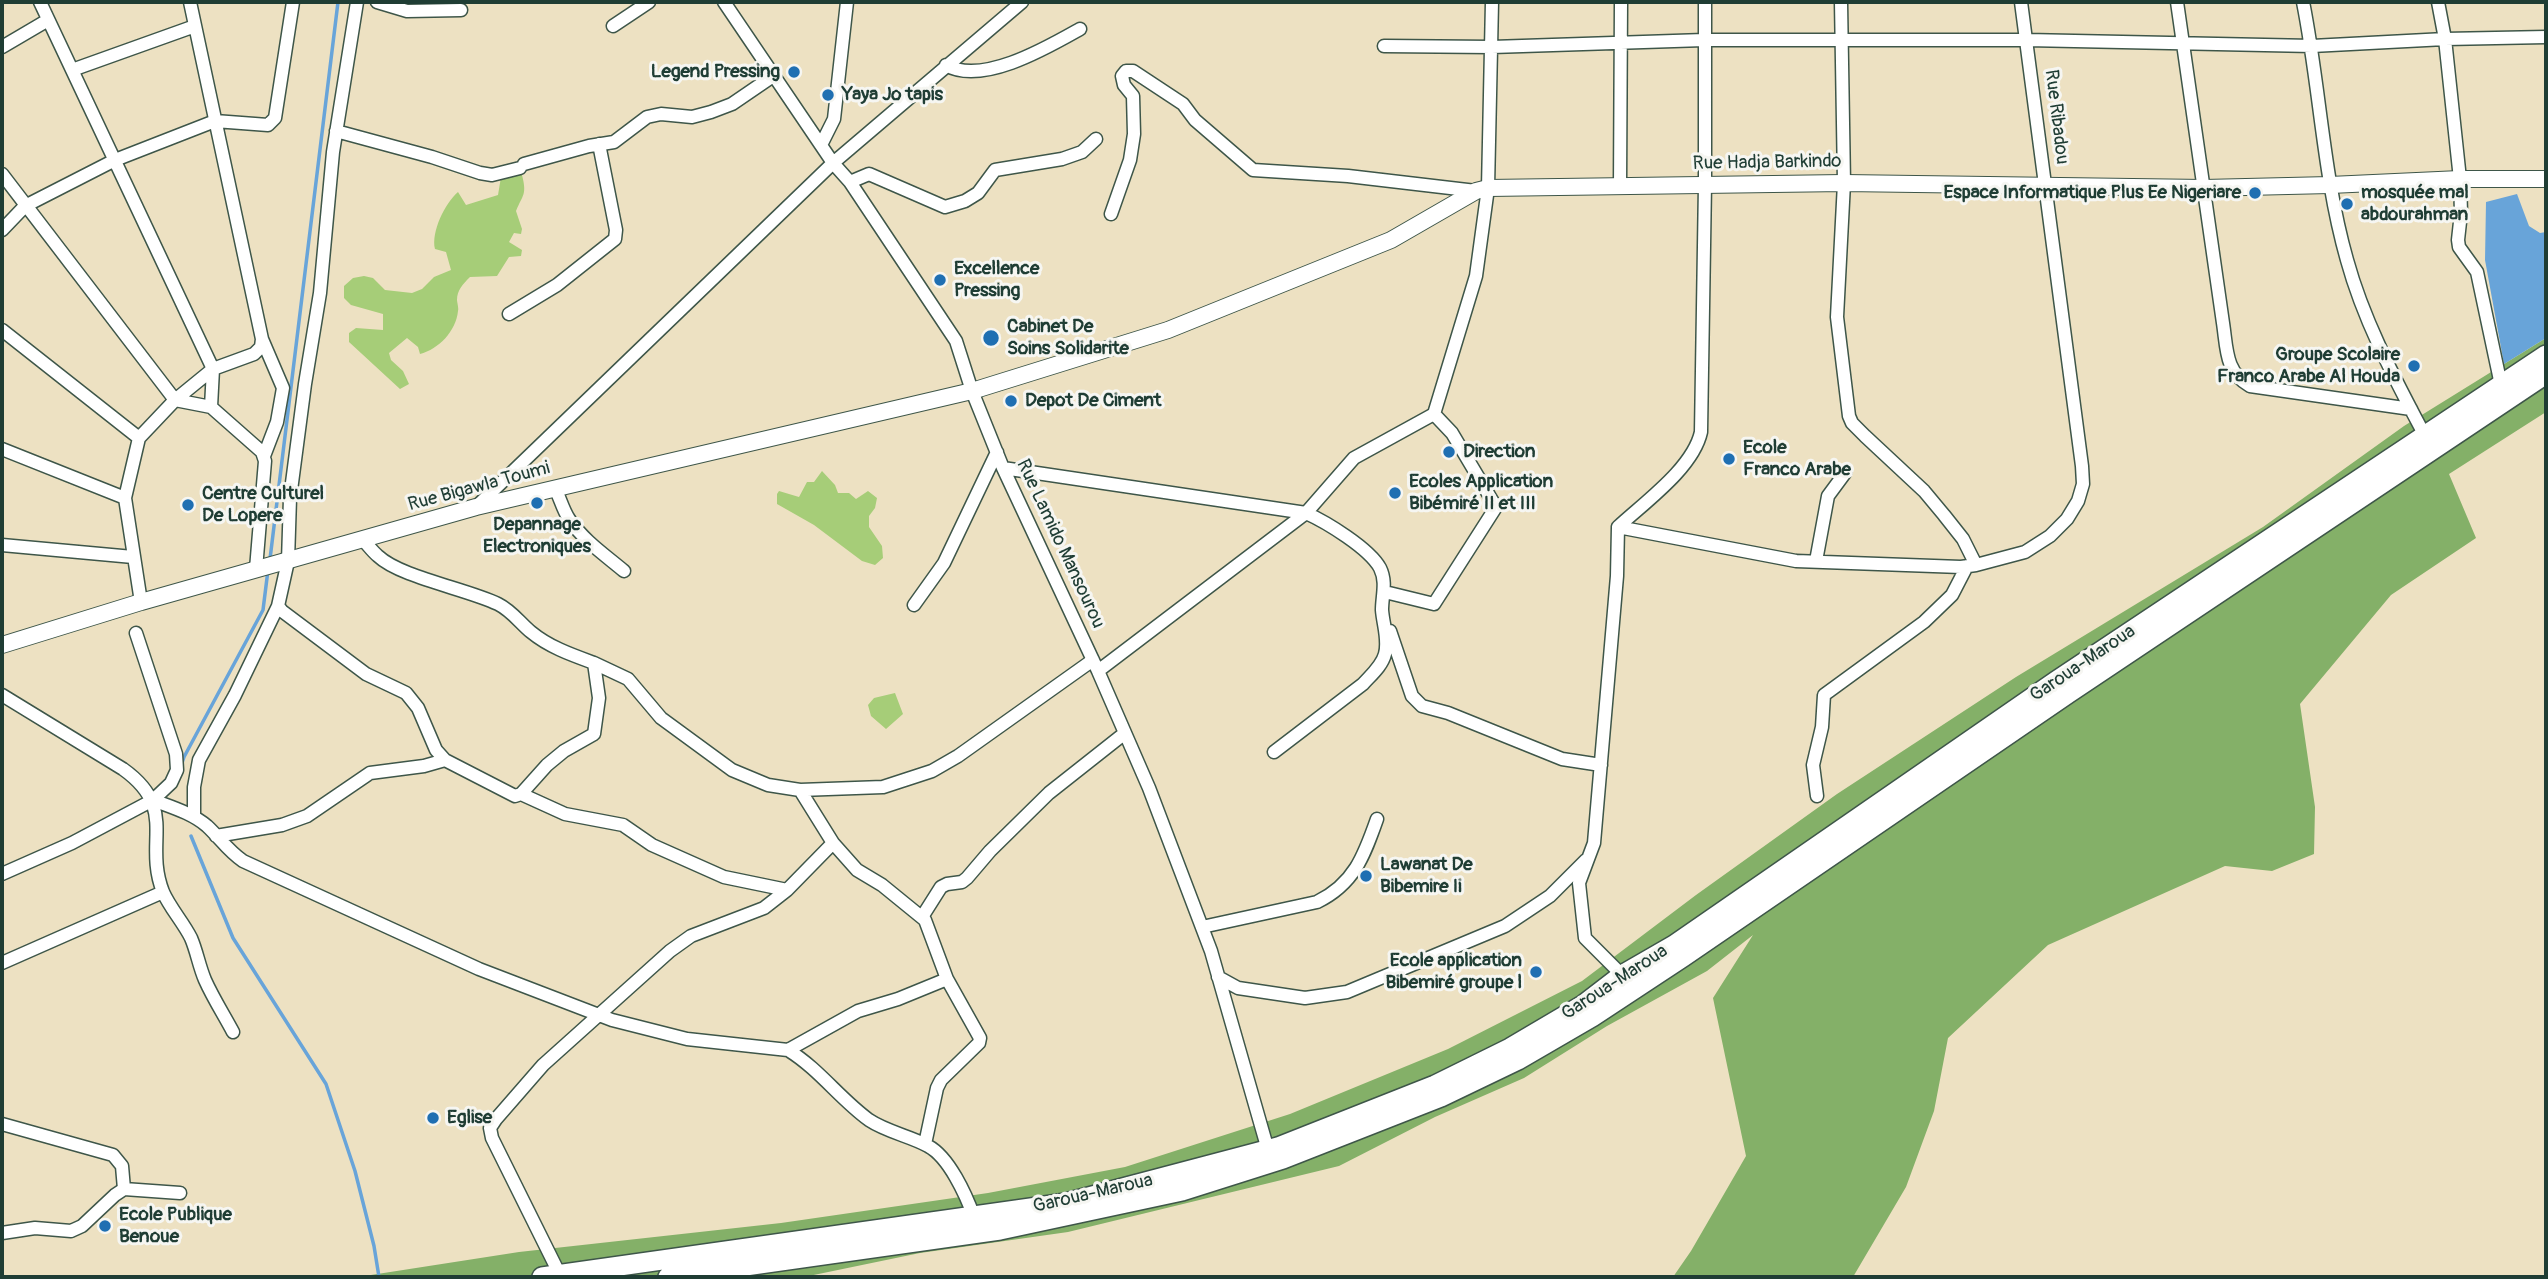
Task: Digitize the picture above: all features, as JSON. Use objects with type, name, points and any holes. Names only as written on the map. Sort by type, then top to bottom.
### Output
[{"type":"highway","name":"Garoua-Maroua","points":[[551,1276],[1066,1203],[1268,1150],[1435,1084],[1510,1048],[1583,1005],[1622,975],[1674,945],[2045,688],[2546,355]]},
{"type":"highway","name":"Garoua-Maroua","points":[[668,1277],[1000,1230],[1182,1191],[1296,1154],[1441,1097],[1518,1060],[1592,1017],[1683,957],[2068,693],[2546,374]]},
{"type":"street","points":[[40,2],[213,369],[211,407]]},
{"type":"street","points":[[190,2],[262,339],[283,388],[277,422],[264,456],[259,569]]},
{"type":"street","points":[[2,230],[25,206],[115,160],[215,121],[254,125],[272,123],[275,118],[293,2]]},
{"type":"street","points":[[194,816],[194,787],[199,760],[235,695],[278,606],[304,384],[320,293],[336,131],[357,2]]},
{"type":"street","points":[[377,2],[407,11],[461,10]]},
{"type":"street","points":[[613,26],[649,2]]},
{"type":"street","name":"Rue Lamido Mansourou","points":[[724,2],[833,163],[850,182],[956,341],[972,391],[1003,468],[1096,665],[1149,788],[1202,927],[1268,1150]]},
{"type":"street","points":[[821,145],[834,119],[847,2]]},
{"type":"street","points":[[476,507],[833,163],[1022,2]]},
{"type":"street","points":[[363,540],[379,558],[412,574],[462,589],[496,604],[508,610],[531,633],[545,642],[628,679],[662,718],[723,765],[750,779],[800,790],[883,786],[932,771],[958,757],[1096,665],[1306,513],[1354,458],[1434,414],[1476,276],[1492,47],[1492,2]]},
{"type":"street","points":[[1620,186],[1621,2]]},
{"type":"street","points":[[1622,975],[1585,938],[1579,883],[1594,843],[1617,576],[1618,527],[1679,470],[1699,440],[1705,184],[1705,2]]},
{"type":"street","points":[[1817,796],[1813,765],[1822,727],[1824,695],[1924,622],[1952,594],[1972,566],[1963,539],[1938,507],[1852,423],[1849,416],[1838,317],[1844,183],[1842,2]]},
{"type":"street","name":"Rue Ribadou","points":[[1618,527],[1796,561],[1972,566],[2025,552],[2050,536],[2067,519],[2078,501],[2083,484],[2082,466],[2021,2]]},
{"type":"street","points":[[2177,2],[2223,323],[2230,363],[2236,378],[2250,386],[2411,409]]},
{"type":"street","points":[[2303,2],[2312,46],[2330,185],[2346,260],[2365,315],[2425,436]]},
{"type":"street","points":[[2438,2],[2445,39],[2460,178],[2459,247],[2477,272],[2501,385]]},
{"type":"street","points":[[2,47],[48,20]]},
{"type":"street","points":[[72,69],[195,26]]},
{"type":"street","points":[[946,65],[953,69],[971,70],[1002,67],[1080,29]]},
{"type":"street","points":[[1384,46],[1492,47],[1704,40],[2027,40],[2312,46],[2546,37]]},
{"type":"street","points":[[1111,214],[1130,160],[1134,134],[1133,96],[1124,85],[1122,76],[1126,71],[1133,71],[1183,104],[1195,120],[1252,170],[1348,176],[1482,190]]},
{"type":"street","points":[[336,131],[492,175],[614,142],[647,117],[661,114],[692,117],[732,104],[774,76]]},
{"type":"street","points":[[850,182],[869,174],[946,207],[965,201],[978,193],[995,170],[1062,159],[1082,152],[1096,139]]},
{"type":"street","points":[[509,314],[557,285],[615,239],[617,230],[599,144]]},
{"type":"street","points":[[2,174],[175,400],[211,407],[251,440],[264,456]]},
{"type":"street","name":"Rue Hadja Barkindo","points":[[1482,190],[1844,183],[2204,188],[2460,178],[2546,179]]},
{"type":"street","name":"Rue Bigawla Toumi","points":[[2,645],[141,602],[476,507],[972,391],[1180,325],[1391,240],[1482,190]]},
{"type":"street","points":[[2,330],[139,438]]},
{"type":"street","points":[[141,602],[125,498],[139,438],[175,400],[213,369],[254,354],[261,347],[262,339]]},
{"type":"street","points":[[1385,592],[1434,604],[1496,507],[1452,433],[1434,414]]},
{"type":"street","points":[[2,449],[125,498]]},
{"type":"street","points":[[914,605],[944,563],[997,452]]},
{"type":"street","points":[[1003,468],[1306,513],[1330,525],[1380,567],[1385,592],[1382,610],[1385,654],[1376,671],[1274,752]]},
{"type":"street","points":[[1816,561],[1828,496],[1845,473]]},
{"type":"street","points":[[555,488],[567,517],[587,540],[624,571]]},
{"type":"street","points":[[2,545],[133,558]]},
{"type":"street","points":[[278,606],[356,668],[406,693],[418,708],[436,750],[445,760],[515,796],[521,794],[547,765],[564,751],[594,734],[599,698],[594,663]]},
{"type":"street","points":[[1382,610],[1412,696],[1422,706],[1448,713],[1562,759],[1601,765]]},
{"type":"street","points":[[2,874],[72,843],[153,800],[171,783],[177,770],[176,754],[136,633]]},
{"type":"street","points":[[2,695],[123,769],[137,779],[153,800],[157,820],[158,869],[163,892],[189,935],[204,978],[233,1032]]},
{"type":"street","points":[[922,916],[941,887],[962,882],[967,878],[990,851],[1049,793],[1125,733]]},
{"type":"street","points":[[216,836],[282,825],[307,816],[370,773],[424,766],[445,760]]},
{"type":"street","points":[[800,790],[833,843],[862,874],[883,885],[922,916],[947,979],[980,1040],[941,1080],[925,1144]]},
{"type":"street","points":[[521,794],[565,814],[623,825],[652,845],[724,877],[787,890]]},
{"type":"street","points":[[153,800],[194,816],[230,853],[243,861],[479,969],[612,1020],[687,1039],[788,1050],[802,1059],[869,1119],[938,1152],[964,1190],[974,1217]]},
{"type":"street","points":[[1202,927],[1317,902],[1335,894],[1351,877],[1366,852],[1377,819]]},
{"type":"street","points":[[551,1276],[490,1128],[543,1065],[670,951],[691,936],[764,908],[787,890],[833,843]]},
{"type":"street","points":[[1218,977],[1238,988],[1305,998],[1347,992],[1505,926],[1550,896],[1589,858]]},
{"type":"street","points":[[2,963],[163,892]]},
{"type":"street","points":[[788,1050],[858,1011],[898,999],[947,979]]},
{"type":"street","points":[[2,1124],[113,1155],[122,1166],[124,1189]]},
{"type":"street","points":[[2,1233],[35,1228],[71,1231],[82,1226],[124,1189],[180,1193]]},
{"type":"green space","points":[[512,171],[522,175],[524,191],[516,211],[521,234],[514,233],[509,242],[522,250],[521,256],[509,257],[497,276],[470,277],[465,282],[458,293],[457,318],[454,325],[434,348],[420,354],[418,347],[407,338],[389,353],[391,360],[403,371],[409,384],[400,389],[349,342],[349,333],[356,328],[383,330],[383,314],[351,305],[344,298],[344,286],[353,278],[364,276],[373,278],[385,290],[412,293],[422,289],[434,277],[451,270],[446,252],[435,249],[434,242],[437,226],[448,203],[458,192],[466,205],[498,195],[501,177]]},
{"type":"green space","points":[[2546,338],[2546,412],[2449,474],[2476,538],[2391,595],[2300,704],[2315,807],[2314,854],[2272,871],[2225,866],[2048,945],[1948,1038],[1934,1111],[1906,1187],[1853,1277],[1673,1277],[1746,1156],[1713,998],[1753,935],[1707,971],[1607,1026],[1524,1078],[1435,1117],[1339,1166],[1068,1232],[920,1253],[804,1277],[358,1277],[519,1252],[781,1223],[988,1193],[1125,1167],[1290,1114],[1448,1049],[1582,981],[1837,794],[2016,677],[2263,527],[2404,426]]},
{"type":"green space","points":[[822,471],[835,485],[838,493],[849,493],[856,499],[868,491],[877,498],[875,508],[869,516],[869,527],[882,546],[883,558],[875,565],[862,561],[814,525],[777,504],[779,491],[799,497],[807,482],[814,482]]},
{"type":"green space","points":[[895,693],[903,714],[886,729],[871,716],[868,705],[874,698]]},
{"type":"water","points":[[2517,194],[2529,226],[2540,233],[2546,232],[2546,338],[2504,364],[2485,260],[2486,202]]},
{"type":"waterway","points":[[270,559],[338,2]]},
{"type":"waterway","points":[[181,766],[263,610],[268,570]]},
{"type":"waterway","points":[[191,836],[233,938],[326,1084],[355,1171],[379,1277]]},
{"type":"place","name":"Legend Pressing","points":[[794,72]]},
{"type":"place","name":"Yaya Jo tapis","points":[[828,95]]},
{"type":"place","name":"Espace Informatique Plus Ee Nigeriare","points":[[2255,193]]},
{"type":"place","name":"mosquée mal abdourahman","points":[[2347,204]]},
{"type":"place","name":"Excellence Pressing","points":[[940,280]]},
{"type":"place","name":"Cabinet De Soins Solidarite","points":[[991,338]]},
{"type":"place","name":"Groupe Scolaire Franco Arabe Al Houda","points":[[2414,366]]},
{"type":"place","name":"Depot De Ciment","points":[[1011,401]]},
{"type":"place","name":"Direction","points":[[1449,452]]},
{"type":"place","name":"Ecole Franco Arabe","points":[[1729,459]]},
{"type":"place","name":"Ecoles Application Bibémiré II et III","points":[[1395,493]]},
{"type":"place","name":"Depannage Electroniques","points":[[537,503]]},
{"type":"place","name":"Centre Culturel De Lopere","points":[[188,505]]},
{"type":"place","name":"Lawanat De Bibemire Ii","points":[[1366,876]]},
{"type":"place","name":"Ecole application Bibemiré groupe l","points":[[1536,972]]},
{"type":"place","name":"Eglise","points":[[433,1118]]},
{"type":"place","name":"Ecole Publique Benoue","points":[[105,1226]]}]
